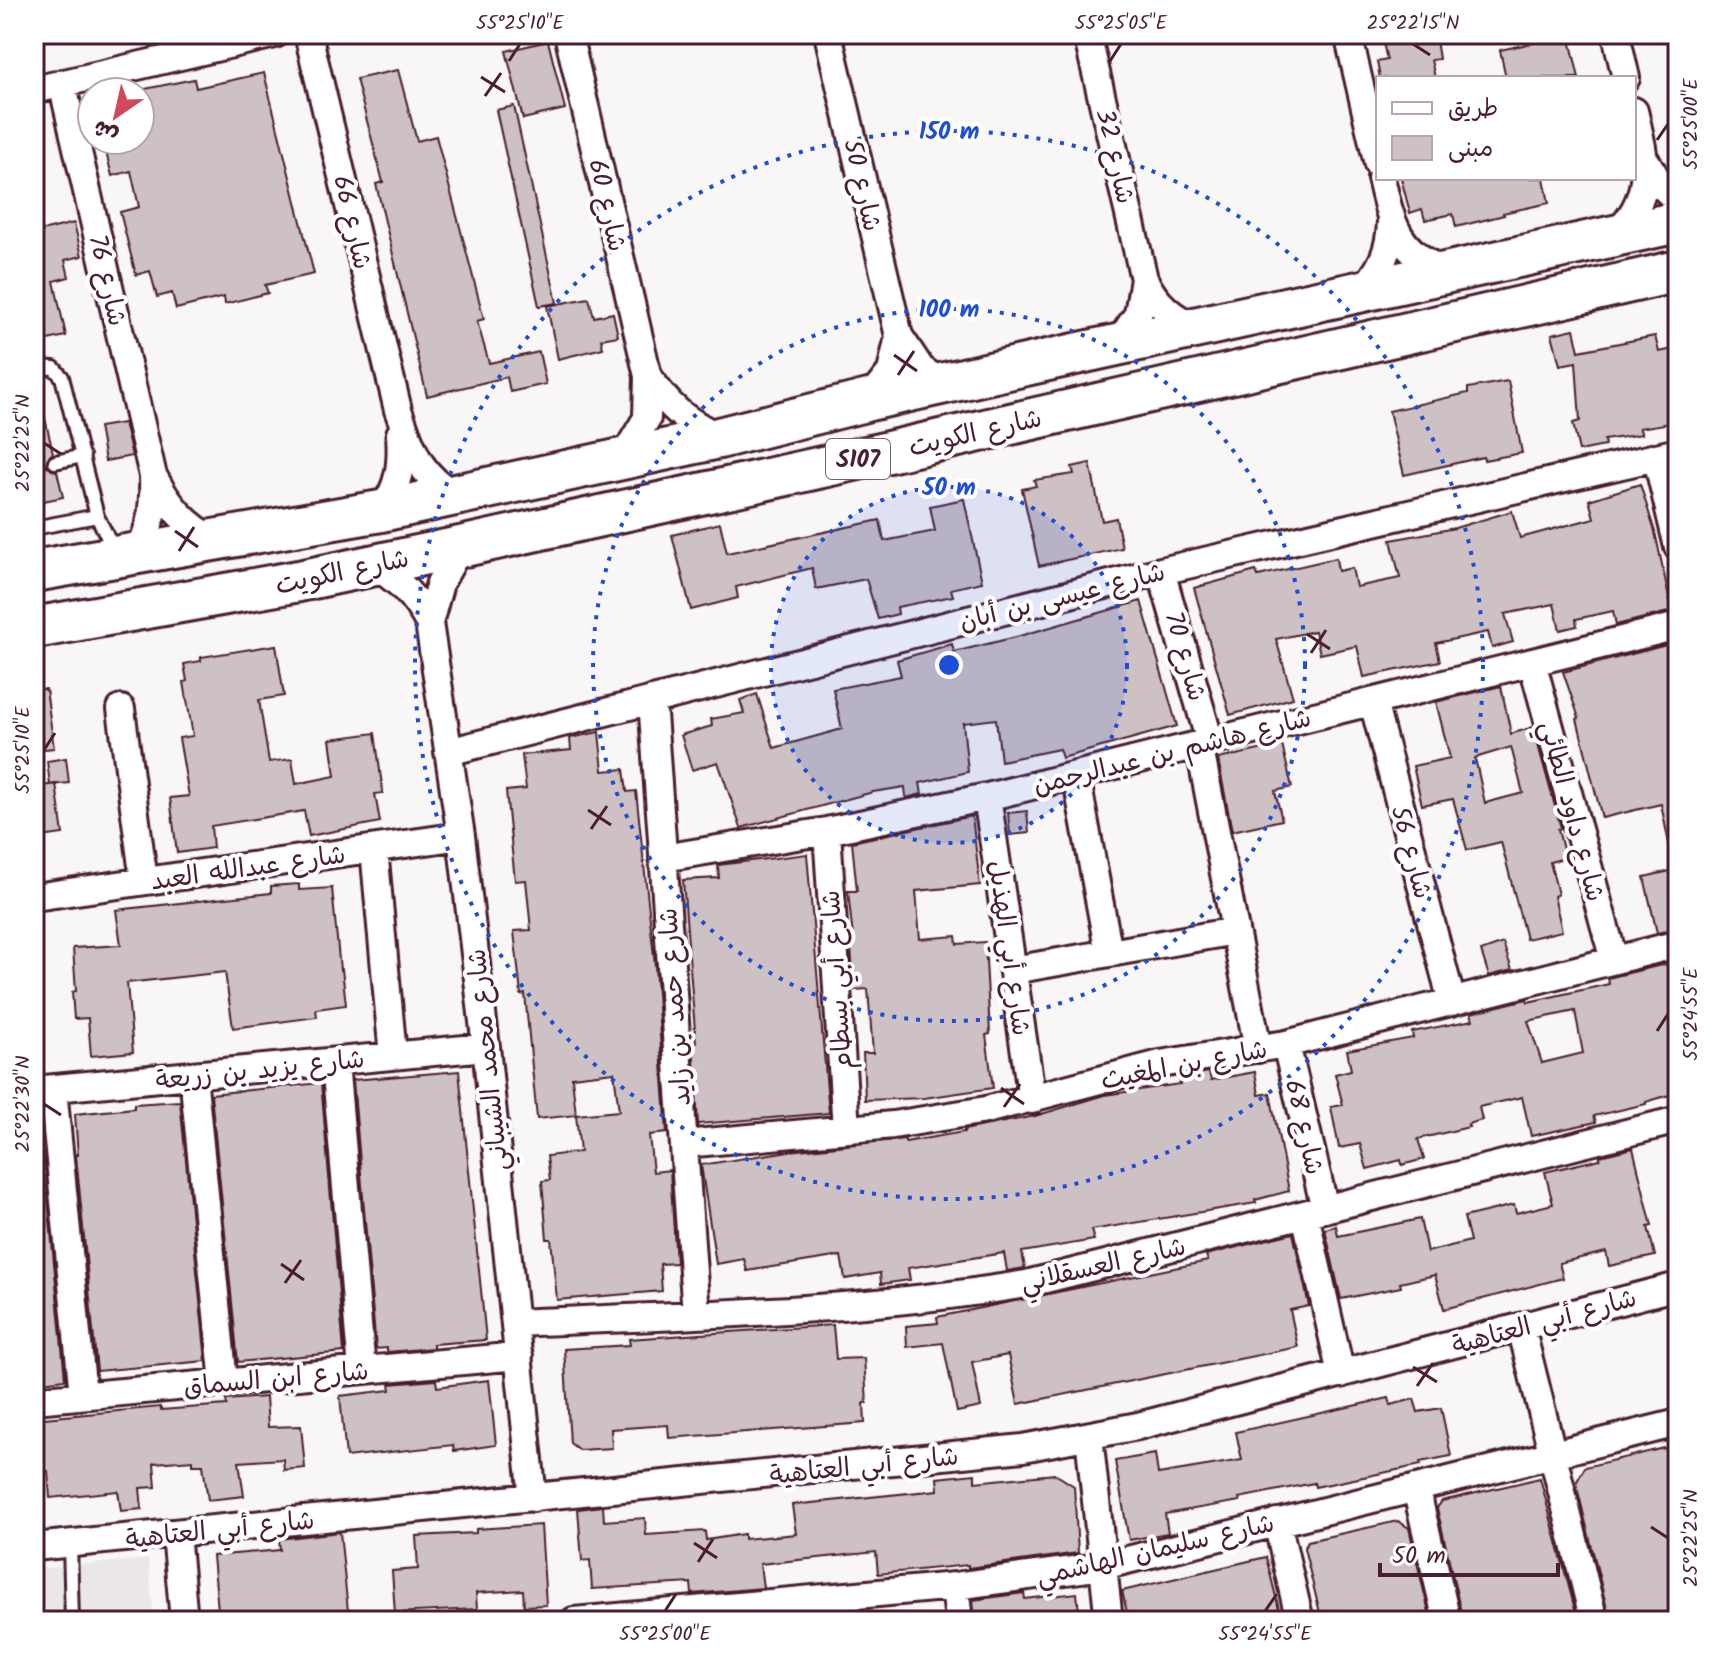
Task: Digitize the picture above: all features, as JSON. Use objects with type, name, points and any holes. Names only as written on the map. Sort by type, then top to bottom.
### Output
[{"type":"main road","name":"شارع الكويت","points":[[34,571],[381,511],[1678,222]]},
{"type":"main road","points":[[1492,314],[1484,299],[1490,288],[1577,255],[1614,236]]},
{"type":"main road","name":"شارع الكويت","points":[[34,628],[299,581],[460,547],[1678,271]]},
{"type":"main road","points":[[836,464],[883,438],[920,423],[1042,393],[1052,380],[1048,360]]},
{"type":"main road","points":[[299,581],[287,573],[285,566],[289,555],[346,535],[381,511]]},
{"type":"street","points":[[34,90],[275,34]]},
{"type":"street","name":"شارع 66","points":[[308,34],[398,410],[421,467],[434,482],[454,495]]},
{"type":"street","name":"شارع 60","points":[[568,34],[648,376],[647,418],[623,458]]},
{"type":"street","name":"شارع 50","points":[[828,34],[899,336],[921,369],[943,384]]},
{"type":"street","name":"شارع 32","points":[[1087,34],[1144,279],[1165,310],[1198,328]]},
{"type":"street","points":[[1348,34],[1376,155]]},
{"type":"street","points":[[1616,34],[1626,76]]},
{"type":"street","name":"شارع 76","points":[[62,83],[153,476],[153,512],[144,540],[133,553]]},
{"type":"street","points":[[1636,119],[1646,161],[1660,184],[1678,201]]},
{"type":"street","points":[[1614,236],[1639,203],[1646,161]]},
{"type":"street","points":[[1360,292],[1384,261],[1388,248],[1391,222],[1381,180]]},
{"type":"street","points":[[1391,222],[1414,253],[1446,272]]},
{"type":"street","name":"شارع 32","points":[[1117,345],[1138,314],[1144,279]]},
{"type":"street","name":"شارع 50","points":[[869,400],[891,372],[899,336]]},
{"type":"street","name":"شارع 60","points":[[648,376],[663,399],[678,414],[719,438]]},
{"type":"street","name":"شارع 66","points":[[381,511],[397,486],[401,471],[398,410]]},
{"type":"street","points":[[1667,456],[1678,547]]},
{"type":"street","name":"شارع عيسى بن أبان","points":[[448,752],[1161,571],[1667,456]]},
{"type":"street","name":"شارع 76","points":[[153,476],[163,496],[180,517],[213,540]]},
{"type":"street","name":"شارع محمد الشيباني","points":[[429,623],[440,583],[460,547]]},
{"type":"street","name":"شارع محمد الشيباني","points":[[373,565],[406,589],[429,623],[461,836],[533,1498]]},
{"type":"street","name":"شارع 70","points":[[1161,571],[1205,743],[1235,931],[1258,1049]]},
{"type":"street","name":"شارع هاشم بن عبدالرحمن","points":[[663,858],[827,831],[987,797],[1678,626]]},
{"type":"street","name":"شارع داود الطائي","points":[[1532,662],[1614,960]]},
{"type":"street","name":"شارع حمد بن زايد","points":[[652,700],[696,1314]]},
{"type":"street","name":"شارع 56","points":[[1373,702],[1452,1002]]},
{"type":"street","points":[[121,709],[144,881]]},
{"type":"street","points":[[1076,775],[1109,953]]},
{"type":"street","name":"شارع أبي الهذيل","points":[[987,797],[1032,1100]]},
{"type":"street","name":"شارع أبي بسطام","points":[[827,831],[846,1129]]},
{"type":"street","name":"شارع عبدالله العبد","points":[[34,897],[461,836]]},
{"type":"street","points":[[374,849],[393,1056]]},
{"type":"street","points":[[1013,970],[1235,931]]},
{"type":"street","name":"شارع بن المغيث","points":[[684,1144],[939,1119],[1032,1100],[1160,1064],[1286,1044],[1678,944]]},
{"type":"street","name":"شارع 68","points":[[1286,1044],[1341,1374]]},
{"type":"street","name":"شارع يزيد بن زريعة","points":[[43,1090],[486,1047]]},
{"type":"street","points":[[335,1062],[362,1370]]},
{"type":"street","points":[[193,1075],[224,1383]]},
{"type":"street","points":[[43,1090],[83,1395]]},
{"type":"street","name":"شارع العسقلاني","points":[[515,1323],[848,1306],[967,1294],[1085,1271],[1678,1120]]},
{"type":"street","name":"شارع أبي العتاهية","points":[[34,1547],[956,1456],[1089,1436],[1678,1286]]},
{"type":"street","points":[[1521,1327],[1594,1621]]},
{"type":"street","name":"شارع ابن السماق","points":[[34,1400],[519,1356]]},
{"type":"street","name":"شارع سليمان الهاشمي","points":[[574,1621],[820,1610],[955,1586],[1103,1566],[1678,1423]]},
{"type":"street","points":[[1089,1436],[1109,1621]]},
{"type":"street","points":[[1416,1488],[1447,1621]]},
{"type":"street","points":[[1277,1522],[1300,1621]]},
{"type":"street","points":[[176,1533],[184,1621]]},
{"type":"street","points":[[955,1586],[959,1621]]},
{"type":"lane","points":[[34,367],[54,368],[62,377],[97,516],[109,540],[119,549],[133,553]]},
{"type":"lane","points":[[55,462],[83,456]]},
{"type":"lane","points":[[34,528],[97,516]]},
{"type":"lane","points":[[70,1543],[72,1621]]},
{"type":"shaded area","points":[[148,1559],[154,1621],[34,1621],[34,1569]]},
{"type":"building","points":[[1381,34],[1435,34],[1439,59],[1431,60],[1435,76],[1380,76],[1377,62],[1387,60]]},
{"type":"building","points":[[1569,35],[1579,76],[1506,76],[1500,50]]},
{"type":"building","points":[[548,41],[565,109],[523,119],[506,51]]},
{"type":"building","points":[[398,70],[417,141],[436,136],[484,319],[477,321],[489,363],[539,352],[546,384],[510,392],[507,377],[427,396],[376,184],[383,182],[356,79]]},
{"type":"building","points":[[264,73],[314,274],[265,285],[268,293],[225,304],[224,297],[176,309],[172,293],[157,297],[150,271],[136,275],[120,212],[139,207],[131,171],[112,176],[107,156],[156,156],[156,87],[194,79],[196,88]]},
{"type":"building","points":[[514,106],[557,303],[539,306],[496,110]]},
{"type":"building","points":[[1402,180],[1544,180],[1549,203],[1456,227],[1453,214],[1425,220],[1422,209],[1410,213]]},
{"type":"building","points":[[74,223],[82,256],[65,260],[69,277],[54,281],[66,336],[34,343],[34,233]]},
{"type":"building","points":[[589,298],[594,317],[613,313],[618,336],[601,339],[603,348],[558,359],[547,306]]},
{"type":"building","points":[[1574,329],[1579,351],[1655,336],[1659,352],[1678,348],[1678,422],[1639,428],[1642,434],[1604,440],[1605,446],[1579,451],[1573,423],[1580,421],[1576,362],[1560,365],[1552,334]]},
{"type":"building","points":[[1508,381],[1522,453],[1484,460],[1483,457],[1404,475],[1389,411],[1468,393],[1468,388]]},
{"type":"building","points":[[42,405],[53,453],[46,465],[57,471],[63,497],[34,503],[34,406]]},
{"type":"building","points":[[124,423],[132,456],[105,461],[99,427]]},
{"type":"building","points":[[1090,463],[1102,521],[1116,518],[1122,548],[1039,566],[1022,489],[1036,486],[1034,480],[1074,474],[1072,467]]},
{"type":"building","points":[[1640,484],[1655,532],[1672,611],[1616,625],[1613,611],[1576,619],[1577,626],[1560,630],[1554,604],[1505,614],[1513,642],[1492,648],[1488,632],[1436,643],[1440,661],[1364,677],[1357,646],[1320,654],[1315,631],[1276,639],[1293,698],[1230,715],[1194,588],[1256,571],[1258,576],[1336,558],[1338,571],[1352,568],[1356,587],[1400,578],[1391,540],[1455,528],[1512,511],[1520,538],[1594,518],[1589,500]]},
{"type":"building","points":[[964,499],[982,582],[951,589],[953,596],[897,607],[898,614],[878,619],[866,579],[816,589],[812,568],[736,587],[738,598],[691,610],[672,535],[720,523],[727,553],[880,520],[884,541],[935,531],[930,506]]},
{"type":"building","points":[[1141,601],[1177,726],[1062,758],[1059,749],[1001,761],[996,719],[963,723],[968,772],[920,783],[922,794],[906,798],[905,787],[873,792],[741,828],[718,762],[692,770],[681,735],[712,726],[711,719],[744,713],[740,700],[757,694],[774,748],[842,729],[833,689],[901,676],[897,660],[952,644],[954,652]]},
{"type":"building","points":[[1678,642],[1678,843],[1669,844],[1661,804],[1602,818],[1579,718],[1563,672]]},
{"type":"building","points":[[276,645],[284,696],[259,700],[269,762],[292,759],[296,784],[335,776],[330,739],[375,733],[383,793],[375,794],[380,822],[309,836],[304,811],[211,826],[213,848],[177,853],[170,798],[189,796],[179,738],[193,736],[184,664],[201,661],[201,657]]},
{"type":"building","points":[[1501,686],[1511,734],[1533,727],[1561,828],[1558,829],[1565,858],[1550,862],[1562,931],[1526,939],[1501,842],[1467,850],[1453,799],[1422,805],[1413,766],[1450,758],[1436,702]],"holes":[[[1511,747],[1523,793],[1485,803],[1475,758]]]},
{"type":"building","points":[[46,689],[54,748],[34,750],[34,690]]},
{"type":"building","points":[[599,732],[603,771],[624,769],[627,792],[636,791],[655,966],[667,1133],[649,1135],[653,1172],[670,1170],[676,1263],[660,1264],[662,1291],[557,1300],[542,1181],[550,1180],[547,1156],[580,1152],[576,1115],[537,1119],[525,994],[521,995],[514,931],[531,930],[526,880],[515,881],[506,791],[526,789],[522,755],[571,750],[570,738]],"holes":[[[614,1072],[619,1111],[576,1115],[572,1077]]]},
{"type":"building","points":[[1282,745],[1292,787],[1275,791],[1282,820],[1232,831],[1218,759]]},
{"type":"building","points":[[66,758],[69,783],[50,785],[47,761]]},
{"type":"building","points":[[56,784],[63,834],[34,838],[34,787]]},
{"type":"building","points":[[1027,811],[1029,833],[1010,835],[1008,813]]},
{"type":"building","points":[[972,816],[980,885],[916,891],[920,939],[956,936],[957,944],[985,942],[990,1034],[986,1035],[993,1088],[924,1098],[865,1100],[863,1053],[873,1053],[868,989],[854,990],[851,947],[854,947],[848,891],[857,891],[852,842]]},
{"type":"building","points":[[807,854],[829,1113],[698,1124],[693,1044],[696,1043],[683,880],[719,878],[718,865]]},
{"type":"building","points":[[1670,871],[1678,906],[1678,928],[1657,933],[1644,877]]},
{"type":"building","points":[[299,884],[299,890],[332,888],[346,1005],[316,1009],[317,1017],[233,1028],[225,972],[127,983],[133,1052],[91,1056],[88,1018],[74,1019],[73,948],[121,945],[116,910],[271,893],[271,886]]},
{"type":"building","points":[[1503,943],[1512,970],[1489,976],[1481,951]]},
{"type":"building","points":[[1678,961],[1678,1079],[1673,1080],[1676,1093],[1646,1104],[1594,1116],[1596,1122],[1531,1136],[1522,1097],[1479,1107],[1482,1120],[1468,1124],[1469,1127],[1418,1139],[1424,1159],[1402,1165],[1401,1160],[1367,1169],[1360,1144],[1339,1148],[1331,1107],[1343,1105],[1335,1074],[1351,1070],[1347,1050],[1413,1038],[1412,1032],[1473,1020],[1471,1013],[1609,984],[1608,978]],"holes":[[[1575,1011],[1583,1053],[1542,1063],[1528,1021]]]},
{"type":"building","points":[[459,1071],[486,1340],[433,1344],[433,1348],[387,1352],[387,1348],[376,1349],[353,1080]]},
{"type":"building","points":[[1209,1072],[1211,1080],[1255,1072],[1259,1095],[1270,1093],[1289,1191],[1255,1200],[1256,1203],[1091,1230],[1094,1240],[1022,1252],[1025,1268],[1007,1271],[1004,1253],[908,1268],[910,1280],[881,1284],[880,1273],[845,1279],[841,1256],[747,1271],[744,1259],[716,1264],[701,1165],[789,1151],[905,1139],[905,1142],[964,1132],[1035,1116],[1105,1095],[1180,1084],[1178,1077]]},
{"type":"building","points":[[321,1083],[344,1352],[238,1362],[211,1094]]},
{"type":"building","points":[[180,1101],[206,1361],[97,1371],[76,1155],[75,1114],[134,1108],[134,1104]]},
{"type":"building","points":[[1633,1148],[1652,1226],[1648,1227],[1655,1256],[1609,1266],[1606,1252],[1559,1263],[1563,1278],[1444,1309],[1435,1275],[1400,1283],[1401,1287],[1341,1299],[1325,1229],[1336,1226],[1338,1236],[1420,1219],[1427,1252],[1470,1241],[1464,1217],[1514,1205],[1516,1213],[1553,1204],[1545,1172]]},
{"type":"building","points":[[44,1158],[65,1379],[34,1383],[34,1159]]},
{"type":"building","points":[[1293,1233],[1309,1306],[1290,1310],[1298,1347],[1018,1404],[1008,1355],[972,1362],[981,1407],[957,1412],[943,1343],[907,1347],[906,1326],[938,1323],[937,1317],[1208,1261],[1206,1255]]},
{"type":"building","points":[[833,1325],[836,1359],[864,1358],[865,1423],[669,1438],[668,1425],[611,1429],[612,1448],[579,1450],[570,1443],[564,1349],[630,1345],[629,1339]]},
{"type":"building","points":[[436,1380],[437,1387],[489,1380],[496,1445],[454,1451],[453,1445],[346,1457],[340,1396],[391,1390],[390,1384]]},
{"type":"building","points":[[266,1397],[268,1427],[301,1426],[305,1468],[284,1470],[283,1459],[239,1462],[244,1496],[208,1500],[203,1465],[193,1465],[193,1460],[154,1463],[156,1487],[140,1488],[142,1509],[121,1511],[118,1491],[50,1498],[48,1471],[34,1472],[34,1419],[160,1407],[161,1410],[227,1405],[226,1400]]},
{"type":"building","points":[[1389,1398],[1391,1405],[1414,1399],[1418,1412],[1441,1408],[1451,1456],[1315,1487],[1314,1483],[1239,1498],[1240,1501],[1165,1514],[1168,1533],[1129,1540],[1115,1461],[1155,1454],[1158,1474],[1242,1460],[1236,1432]]},
{"type":"building","points":[[1664,1448],[1676,1457],[1678,1463],[1678,1621],[1610,1621],[1576,1483],[1585,1467]]},
{"type":"building","points":[[975,1474],[975,1482],[1055,1474],[1074,1486],[1078,1553],[968,1568],[968,1565],[878,1574],[876,1552],[760,1564],[763,1588],[692,1594],[691,1583],[592,1589],[590,1560],[582,1561],[578,1509],[603,1506],[604,1521],[645,1518],[646,1535],[705,1531],[706,1540],[744,1534],[744,1539],[796,1534],[792,1505],[938,1490],[937,1478]]},
{"type":"building","points":[[1540,1478],[1578,1621],[1463,1621],[1437,1508],[1442,1501]]},
{"type":"building","points":[[1398,1521],[1409,1528],[1431,1621],[1322,1621],[1304,1548],[1308,1541]]},
{"type":"building","points":[[541,1525],[546,1605],[524,1606],[523,1590],[476,1593],[477,1609],[395,1613],[392,1571],[418,1569],[416,1536]]},
{"type":"building","points":[[340,1532],[349,1621],[219,1621],[213,1556],[280,1550],[279,1539]]},
{"type":"building","points":[[1266,1557],[1282,1621],[1129,1621],[1122,1591]]},
{"type":"building","points":[[1024,1593],[1025,1599],[1077,1593],[1080,1621],[975,1621],[973,1600]]}]
